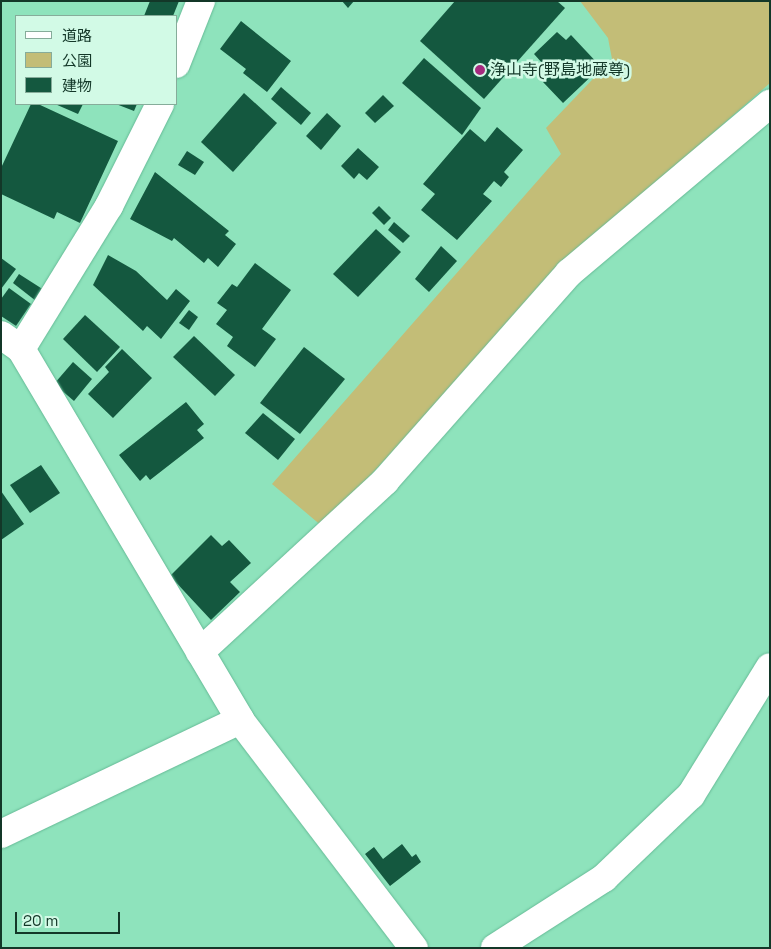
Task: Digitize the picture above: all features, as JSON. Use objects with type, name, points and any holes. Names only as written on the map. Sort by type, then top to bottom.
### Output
[{"type":"street","points":[[178,59],[201,1]]},
{"type":"street","points":[[200,652],[385,481],[568,273],[770,104]]},
{"type":"street","points":[[160,105],[109,206],[11,342],[240,720],[414,948]]},
{"type":"street","points":[[495,948],[604,878],[691,795],[770,667]]},
{"type":"street","points":[[1,834],[240,720]]},
{"type":"green space","points":[[580,1],[770,1],[770,83],[670,171],[438,402],[323,527],[272,484],[561,154],[546,128],[612,59],[608,38]]},
{"type":"building","points":[[150,1],[179,1],[173,15],[144,15]]},
{"type":"building","points":[[342,1],[354,1],[348,8]]},
{"type":"building","name":"浄山寺(野島地蔵尊)","points":[[455,1],[557,1],[565,8],[484,99],[420,41]]},
{"type":"building","points":[[241,21],[291,61],[267,92],[243,73],[246,69],[220,49]]},
{"type":"building","points":[[557,32],[566,40],[571,35],[601,67],[563,103],[543,82],[552,74],[534,54]]},
{"type":"building","points":[[424,58],[481,108],[462,135],[402,83]]},
{"type":"building","points":[[281,87],[311,113],[301,125],[271,99]]},
{"type":"building","points":[[244,93],[277,123],[233,172],[201,142]]},
{"type":"building","points":[[383,95],[394,106],[375,123],[365,113]]},
{"type":"building","points":[[31,105],[40,105],[118,141],[80,223],[57,212],[54,219],[1,194],[1,168]]},
{"type":"building","points":[[57,105],[82,105],[78,114]]},
{"type":"building","points":[[119,105],[137,105],[134,111]]},
{"type":"building","points":[[327,113],[341,126],[321,150],[306,136]]},
{"type":"building","points":[[497,127],[523,150],[504,172],[509,177],[501,187],[494,181],[483,194],[492,201],[457,240],[421,210],[435,194],[423,184],[470,129],[485,142]]},
{"type":"building","points":[[358,148],[379,167],[367,180],[359,173],[354,179],[341,166]]},
{"type":"building","points":[[187,151],[204,162],[195,175],[178,165]]},
{"type":"building","points":[[155,172],[229,231],[225,235],[236,244],[218,267],[208,258],[204,263],[174,238],[172,241],[130,219]]},
{"type":"building","points":[[379,206],[391,218],[384,225],[372,213]]},
{"type":"building","points":[[394,222],[410,236],[403,243],[388,230]]},
{"type":"building","points":[[376,229],[401,252],[358,297],[333,274]]},
{"type":"building","points":[[441,246],[457,261],[429,292],[415,279]]},
{"type":"building","points":[[108,255],[136,271],[167,300],[176,289],[190,301],[161,339],[147,326],[143,331],[93,285]]},
{"type":"building","points":[[1,258],[16,269],[1,289]]},
{"type":"building","points":[[255,263],[291,290],[262,329],[276,339],[255,367],[227,346],[233,337],[216,324],[227,310],[217,303],[232,284],[237,287]]},
{"type":"building","points":[[19,274],[44,290],[36,301],[13,283]]},
{"type":"building","points":[[9,288],[31,304],[16,326],[1,316],[1,299]]},
{"type":"building","points":[[189,310],[198,317],[189,330],[179,323]]},
{"type":"building","points":[[85,315],[120,347],[97,372],[63,339]]},
{"type":"building","points":[[194,336],[235,375],[215,396],[173,357]]},
{"type":"building","points":[[304,347],[345,379],[300,434],[260,403]]},
{"type":"building","points":[[122,349],[152,378],[113,418],[88,394],[109,372],[105,367]]},
{"type":"building","points":[[73,362],[92,379],[74,401],[54,384]]},
{"type":"building","points":[[186,402],[204,424],[197,430],[204,438],[150,480],[146,475],[140,481],[119,455]]},
{"type":"building","points":[[263,413],[295,439],[278,460],[245,433]]},
{"type":"building","points":[[41,465],[60,493],[30,513],[10,485]]},
{"type":"building","points":[[1,491],[24,524],[1,540]]},
{"type":"building","points":[[211,535],[222,546],[229,540],[251,563],[230,582],[240,592],[211,620],[170,576]]},
{"type":"building","points":[[402,844],[412,857],[416,854],[421,862],[390,886],[365,854],[374,847],[383,859]]},
{"type":"place","name":"浄山寺(野島地蔵尊)","points":[[480,70]]}]
